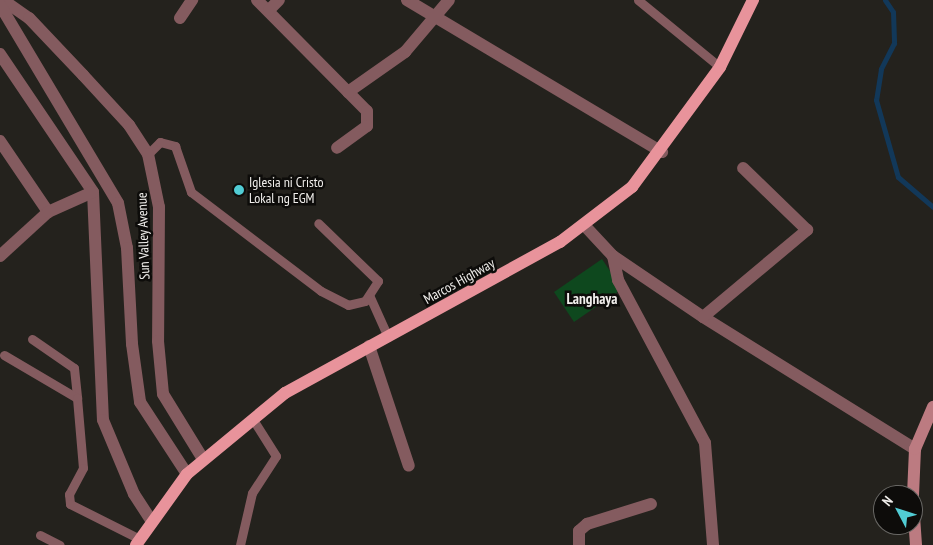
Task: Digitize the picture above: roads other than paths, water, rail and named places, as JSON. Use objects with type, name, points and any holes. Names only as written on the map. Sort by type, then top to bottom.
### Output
[{"type":"main road","name":"Marcos Highway","points":[[138,542],[151,520],[187,474],[284,393],[585,226],[632,187],[662,152],[720,67],[753,0]]},
{"type":"street","name":"Sun Valley Avenue","points":[[3,0],[28,18],[83,75],[130,125],[148,154],[159,207],[158,341],[163,394],[203,459]]},
{"type":"street","points":[[180,18],[192,0]]},
{"type":"street","points":[[257,0],[367,110],[370,122],[338,148]]},
{"type":"street","points":[[269,10],[279,0]]},
{"type":"street","points":[[407,0],[662,152]]},
{"type":"street","points":[[348,92],[405,52],[449,0]]},
{"type":"street","name":"Sun Valley Avenue","points":[[0,6],[118,203],[128,248],[132,344],[140,402],[187,474]]},
{"type":"street","points":[[0,54],[93,192],[103,420],[134,494],[151,520]]},
{"type":"street","points":[[0,141],[48,212]]},
{"type":"street","points":[[703,317],[807,230],[743,168]]},
{"type":"street","points":[[0,256],[48,212],[93,192]]},
{"type":"street","points":[[585,226],[613,256],[703,317],[915,448]]},
{"type":"street","points":[[613,256],[618,280],[705,444],[712,545]]},
{"type":"street","points":[[370,346],[409,466]]},
{"type":"street","points":[[913,485],[915,448],[933,407]]},
{"type":"street","points":[[579,545],[579,531],[588,524],[650,504]]},
{"type":"lane","points":[[638,0],[720,67]]},
{"type":"lane","points":[[148,154],[160,142],[174,146],[191,192],[321,291],[348,305],[370,297],[378,282],[318,223]]},
{"type":"lane","points":[[370,297],[388,336]]},
{"type":"lane","points":[[32,339],[74,368],[83,468],[69,494],[70,504],[138,542]]},
{"type":"lane","points":[[4,355],[77,398]]},
{"type":"lane","points":[[240,545],[252,493],[276,456],[252,418]]},
{"type":"lane","points":[[40,535],[60,545]]},
{"type":"waterway","points":[[885,0],[893,12],[894,43],[881,69],[876,100],[898,177],[933,207]]},
{"type":"place","name":"Iglesia ni Cristo Lokal ng EGM","points":[[239,190]]},
{"type":"district","name":"Langhaya","points":[[592,299]]}]
